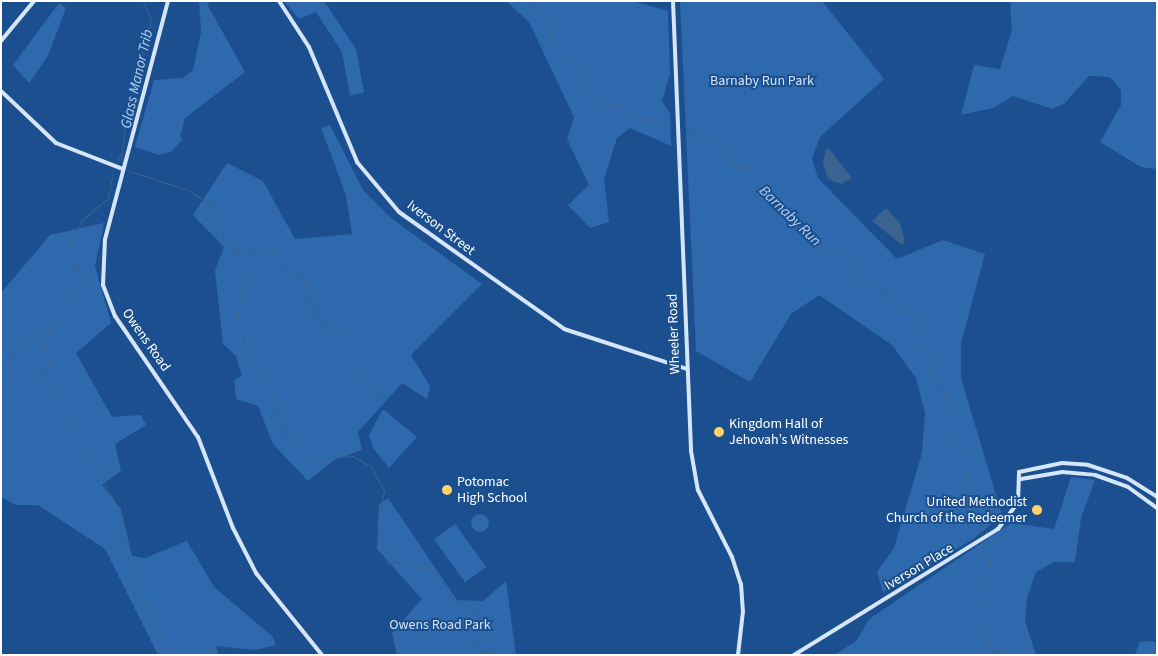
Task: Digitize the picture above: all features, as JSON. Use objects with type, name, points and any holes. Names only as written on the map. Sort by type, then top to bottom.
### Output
[{"type":"street","points":[[1,42],[34,1]]},
{"type":"street","name":"Owens Road","points":[[168,1],[123,169],[102,258],[109,304],[196,432],[256,572],[322,655]]},
{"type":"street","name":"Iverson Street","points":[[279,1],[310,48],[357,162],[398,212],[564,329],[687,369]]},
{"type":"street","name":"Wheeler Road","points":[[673,1],[687,369],[693,471],[741,584],[743,611],[738,655]]},
{"type":"street","points":[[1,91],[56,143],[123,169]]},
{"type":"street","name":"Iverson Place","points":[[794,655],[998,529],[1018,502],[1021,479],[1019,472],[1062,464],[1088,465],[1127,478],[1157,497]]},
{"type":"street","points":[[1021,479],[1062,472],[1095,475],[1128,487],[1157,508]]},
{"type":"green space","points":[[199,1],[211,1],[207,4],[245,72],[185,118],[180,137],[183,139],[171,152],[159,155],[135,147],[154,80],[183,78],[193,70],[201,32]]},
{"type":"green space","points":[[284,1],[324,1],[356,49],[364,92],[350,96],[342,52],[316,12],[299,19]]},
{"type":"green space","points":[[506,1],[632,1],[668,11],[670,74],[662,101],[670,113],[671,146],[630,128],[617,138],[604,179],[609,222],[590,228],[568,205],[589,185],[567,139],[574,117],[529,22]]},
{"type":"green space","name":"Barnaby Run Park","points":[[680,1],[822,1],[884,79],[820,137],[812,158],[818,178],[897,259],[943,240],[985,254],[961,343],[961,378],[1002,515],[972,540],[883,592],[877,572],[894,548],[922,453],[925,413],[916,378],[892,345],[819,295],[791,314],[750,382],[696,351]]},
{"type":"green space","points":[[1010,1],[1157,1],[1157,169],[1141,167],[1100,142],[1121,105],[1121,90],[1110,77],[1089,76],[1064,104],[1052,109],[1013,96],[993,108],[961,115],[974,65],[1000,69],[1012,30]]},
{"type":"green space","points":[[59,3],[66,8],[48,56],[29,83],[13,65]]},
{"type":"green space","points":[[330,125],[363,190],[391,218],[482,284],[411,355],[430,386],[427,399],[402,383],[358,432],[362,450],[334,460],[308,481],[273,444],[258,406],[236,399],[234,380],[242,376],[236,356],[223,344],[215,271],[224,247],[193,215],[227,163],[263,181],[295,239],[352,234],[346,195],[321,128]]},
{"type":"green space","points":[[104,223],[95,266],[111,323],[76,353],[112,417],[141,415],[146,425],[115,444],[121,471],[102,485],[121,509],[132,556],[145,558],[187,541],[214,587],[273,637],[276,645],[255,650],[216,646],[219,655],[158,655],[105,549],[38,505],[16,505],[1,497],[1,293],[50,235]]},
{"type":"green space","points":[[383,409],[417,437],[389,468],[373,448],[369,435]]},
{"type":"green space","points":[[1071,477],[1095,480],[1081,518],[1075,562],[1054,562],[1036,572],[1027,598],[1025,621],[1036,655],[835,655],[857,640],[869,619],[1011,523],[1054,529]]},
{"type":"green space","name":"Owens Road Park","points":[[388,498],[457,600],[483,601],[506,581],[516,655],[397,655],[392,633],[422,599],[377,549],[379,505]]},
{"type":"green space","points":[[480,514],[488,519],[489,523],[484,531],[480,532],[472,527],[471,523],[476,515]]},
{"type":"green space","points":[[455,524],[486,567],[465,582],[434,539]]},
{"type":"green space","points":[[1152,641],[1157,643],[1157,655],[1135,655],[1139,642]]},
{"type":"shaded area","points":[[826,148],[830,150],[852,178],[841,184],[828,179],[823,163]]},
{"type":"shaded area","points":[[886,208],[900,223],[905,241],[902,245],[872,221]]},
{"type":"waterway","name":"Glass Manor Trib","points":[[121,160],[125,124],[151,19],[143,1]]},
{"type":"waterway","name":"Barnaby Run","points":[[533,1],[564,59],[583,64],[588,87],[601,107],[622,105],[637,119],[671,125]]},
{"type":"waterway","name":"Barnaby Run","points":[[686,126],[699,139],[717,143],[732,162],[755,170],[758,190],[779,202],[791,219],[804,224],[826,251],[848,254],[862,280],[884,289],[894,306],[913,311],[918,323],[916,346],[932,356],[932,377],[946,395],[947,425],[963,448],[966,479],[976,491],[971,508],[987,533]]},
{"type":"waterway","name":"Glass Manor Trib","points":[[117,161],[121,153]]},
{"type":"waterway","points":[[129,171],[188,190],[216,208],[224,232],[221,243],[235,246],[242,271],[237,327],[244,336],[242,351],[274,396],[271,405],[286,425],[280,433],[289,436],[306,458],[324,462],[333,457],[353,456],[372,468],[384,491],[377,525],[388,563],[403,561],[437,573],[454,601],[468,603],[479,615],[490,615],[492,626],[473,642],[486,654],[493,651],[500,655]]},
{"type":"waterway","points":[[1,371],[10,366],[8,359],[16,358],[13,349],[22,345],[26,335],[35,336],[38,329],[55,324],[82,284],[83,271],[74,270],[72,240],[82,220],[108,198],[113,173]]},
{"type":"waterway","points":[[235,254],[250,255],[255,247],[261,253],[281,255],[281,267],[306,279],[305,302],[319,311],[313,318],[330,328],[346,329],[344,350],[363,382],[384,400]]},
{"type":"waterway","points":[[48,329],[45,352],[51,363],[43,370],[120,512],[123,529],[119,535],[136,577],[134,592],[139,602],[148,606],[169,655]]},
{"type":"waterway","name":"Barnaby Run","points":[[992,540],[983,637],[1001,655]]},
{"type":"place","name":"Kingdom Hall of Jehovah’s Witnesses","points":[[719,432]]},
{"type":"place","name":"Potomac High School","points":[[447,490]]},
{"type":"place","name":"United Methodist Church of the Redeemer","points":[[1037,510]]}]
